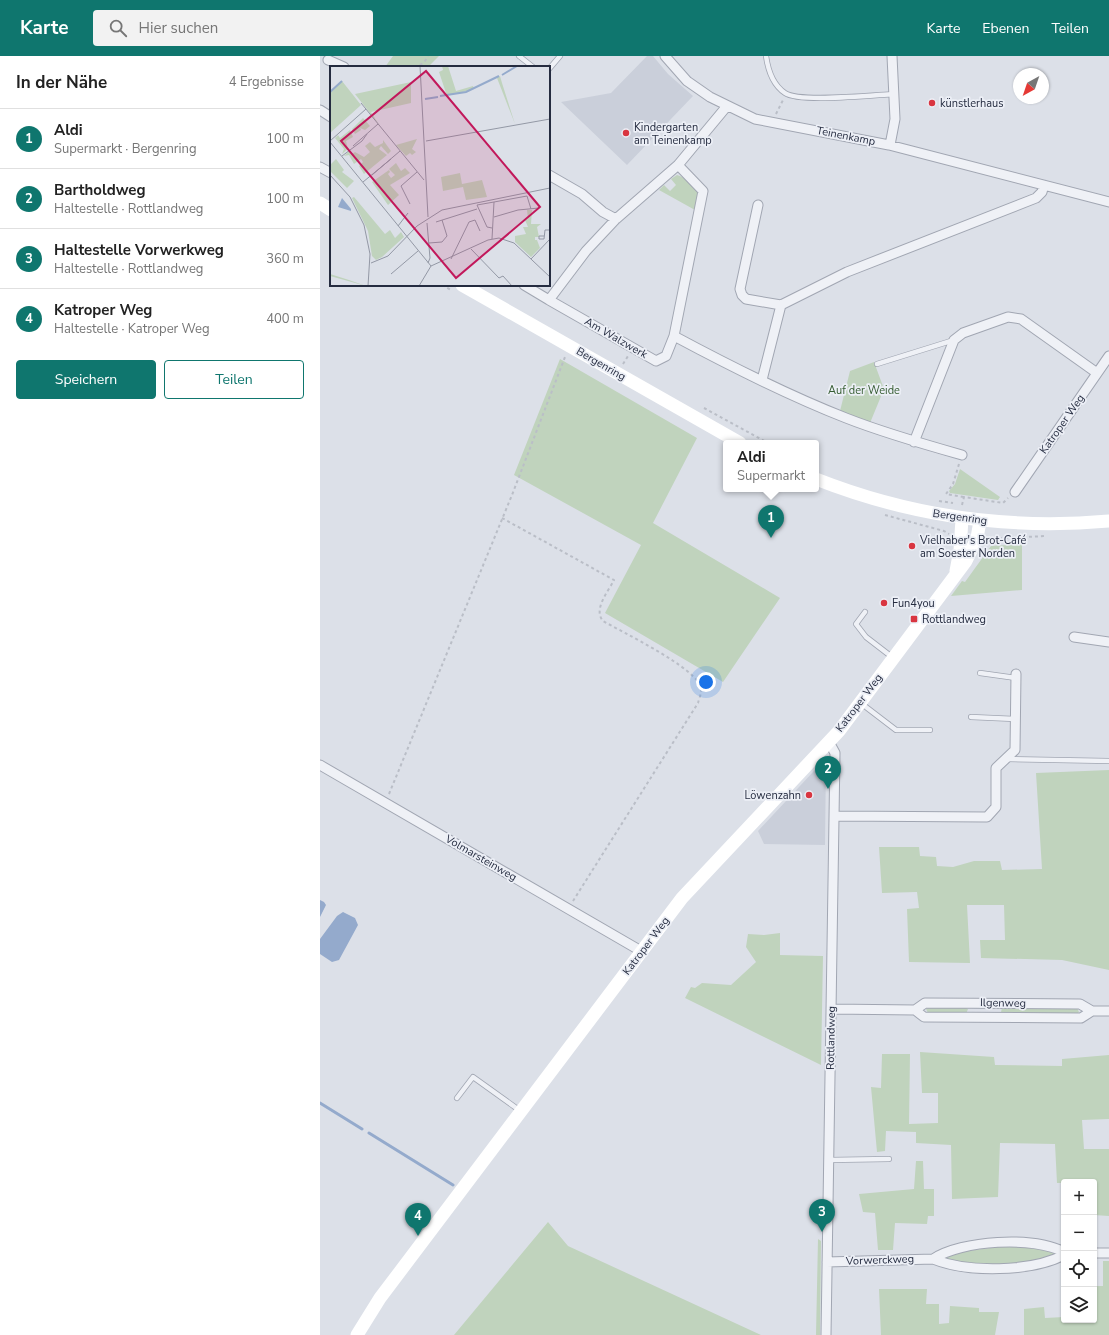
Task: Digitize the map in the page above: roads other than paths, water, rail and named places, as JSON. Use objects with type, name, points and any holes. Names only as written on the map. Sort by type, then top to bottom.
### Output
[{"type":"street","name":"Teinenkamp","points":[[665,56],[687,81],[710,98],[755,118],[890,145],[1109,202]]},
{"type":"street","points":[[890,145],[895,119],[892,56]]},
{"type":"street","points":[[328,60],[342,66]]},
{"type":"street","points":[[526,286],[549,300],[586,251],[616,220],[678,165],[727,106]]},
{"type":"street","points":[[320,110],[330,116]]},
{"type":"street","name":"Am Walzwerk","points":[[549,300],[656,361],[666,356],[674,336],[703,191],[678,165]]},
{"type":"street","points":[[320,167],[330,172]]},
{"type":"street","points":[[550,176],[582,194],[603,212],[616,220]]},
{"type":"street","points":[[758,204],[740,289],[742,295],[746,299],[781,305],[847,272],[1036,198],[1042,192],[1044,185]]},
{"type":"street","points":[[320,203],[330,209]]},
{"type":"street","name":"Bergenring","points":[[464,286],[735,440]]},
{"type":"street","points":[[762,380],[781,305]]},
{"type":"street","points":[[914,442],[954,340],[963,333],[1008,317],[1021,319],[1097,373]]},
{"type":"street","points":[[674,336],[718,360],[846,418],[914,442],[962,455]]},
{"type":"street","name":"Katroper Weg","points":[[1015,492],[1109,356]]},
{"type":"street","name":"Bergenring","points":[[819,480],[878,501],[962,519],[1035,524],[1109,522]]},
{"type":"street","name":"Katroper Weg","points":[[955,575],[960,550],[962,519]]},
{"type":"street","name":"Katroper Weg","points":[[357,1335],[380,1298],[682,898],[830,742],[860,703],[966,561],[977,538],[980,521]]},
{"type":"street","points":[[1074,637],[1109,642]]},
{"type":"street","points":[[835,816],[988,817],[996,808],[996,768],[1015,750],[1016,676]]},
{"type":"street","name":"Rottlandweg","points":[[826,1335],[836,753],[830,742]]},
{"type":"street","name":"Volmarsteinweg","points":[[320,765],[641,951]]},
{"type":"street","name":"Ilgenweg","points":[[832,1009],[915,1010],[925,1003],[975,1002],[1080,1004],[1092,1011],[1109,1011]]},
{"type":"street","name":"Ilgenweg","points":[[915,1010],[924,1017],[1081,1018],[1092,1011]]},
{"type":"street","name":"Vorwerckweg","points":[[933,1259],[945,1251],[997,1242],[1053,1246],[1062,1251]]},
{"type":"street","points":[[1097,1253],[1109,1253]]},
{"type":"street","name":"Vorwerckweg","points":[[827,1262],[933,1259],[947,1264],[1000,1269],[1051,1262],[1061,1257]]},
{"type":"lane","points":[[519,56],[532,66]]},
{"type":"lane","points":[[550,68],[558,56]]},
{"type":"lane","points":[[766,56],[772,80],[785,94],[802,98],[894,94]]},
{"type":"lane","points":[[877,364],[954,340]]},
{"type":"lane","points":[[865,612],[856,624],[866,637],[893,658]]},
{"type":"lane","points":[[980,673],[1016,676]]},
{"type":"lane","points":[[860,703],[896,730],[930,730]]},
{"type":"lane","points":[[971,717],[1015,719]]},
{"type":"lane","points":[[1005,759],[1109,761]]},
{"type":"lane","points":[[457,1098],[474,1077],[521,1111]]},
{"type":"lane","points":[[829,1160],[889,1159]]},
{"type":"water","points":[[320,900],[326,905],[320,917]]},
{"type":"water","points":[[343,912],[355,918],[358,925],[339,960],[332,962],[320,954],[320,939],[337,916]]},
{"type":"waterway","points":[[320,1103],[362,1129]]},
{"type":"waterway","points":[[369,1133],[453,1185]]},
{"type":"place","name":"künstlerhaus","points":[[932,103]]},
{"type":"place","name":"Kindergarten am Teinenkamp","points":[[626,133]]},
{"type":"place","name":"Aldi","points":[[771,538]]},
{"type":"place","name":"Vielhaber's Brot-Café am Soester Norden","points":[[912,546]]},
{"type":"place","name":"Fun4you","points":[[884,603]]},
{"type":"place","name":"Rottlandweg","points":[[914,619]]},
{"type":"place","name":"Bartholdweg","points":[[828,789]]},
{"type":"place","name":"Löwenzahn","points":[[809,795]]},
{"type":"place","name":"Haltestelle Vorwerkweg","points":[[822,1232]]},
{"type":"place","name":"Katroper Weg","points":[[418,1236]]},
{"type":"park label","name":"Auf der Weide","points":[[864,390]]}]
